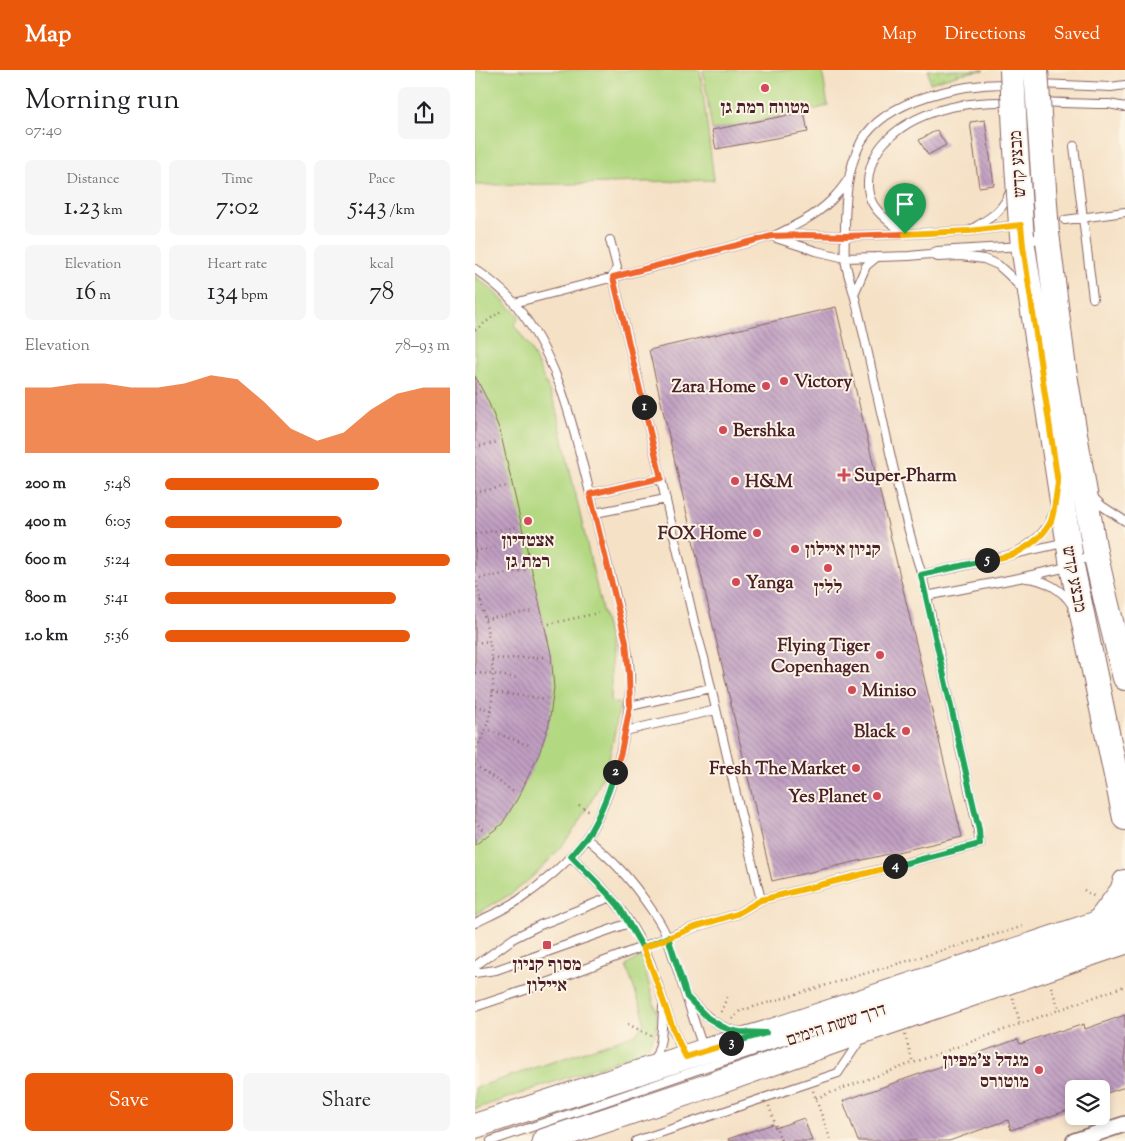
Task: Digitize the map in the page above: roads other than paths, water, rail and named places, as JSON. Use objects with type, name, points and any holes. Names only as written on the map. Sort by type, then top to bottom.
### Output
[{"type":"main road","name":"מבצע קדש","points":[[1012,70],[1017,165],[1037,230],[1053,371],[1058,483],[1079,551],[1125,678]]},
{"type":"main road","name":"מבצע קדש","points":[[1036,70],[1037,230],[1031,297],[1084,488],[1079,551],[1083,623],[1125,818]]},
{"type":"main road","points":[[1097,924],[1122,891],[1125,882]]},
{"type":"main road","name":"דרך ששת הימים","points":[[544,1141],[766,1033],[1125,914]]},
{"type":"main road","name":"דרך ששת הימים","points":[[475,1126],[645,1070],[699,1067],[866,1030],[1122,941]]},
{"type":"street","points":[[1074,1141],[1125,1124]]},
{"type":"lane","points":[[475,1007],[737,914],[761,900],[980,844],[979,830],[926,596],[910,539],[845,258],[845,206],[849,178],[862,142],[876,124],[900,108],[923,97],[945,90],[971,86],[1006,84],[1111,87],[1125,85]]},
{"type":"lane","points":[[905,234],[881,216],[873,205],[867,179],[877,150],[888,137],[909,123],[936,112],[973,103],[1006,101],[1109,104],[1125,107]]},
{"type":"lane","points":[[1074,146],[1093,298]]},
{"type":"lane","points":[[969,231],[998,212],[1005,203],[1017,165]]},
{"type":"lane","points":[[514,303],[772,236],[806,220],[819,211],[836,196],[849,178]]},
{"type":"lane","points":[[772,236],[816,251],[845,258],[930,254],[938,257],[961,253],[1083,217],[1125,212]]},
{"type":"lane","points":[[772,236],[845,236],[1037,230]]},
{"type":"lane","points":[[610,240],[617,267],[613,277],[761,900]]},
{"type":"lane","points":[[961,253],[998,265],[1031,297]]},
{"type":"lane","points":[[854,294],[866,266],[877,257]]},
{"type":"lane","points":[[475,269],[514,303],[531,326],[547,354],[560,384],[570,414],[626,642],[630,706],[617,767],[606,798],[586,838],[557,870],[517,901],[475,923]]},
{"type":"lane","points":[[590,494],[661,478]]},
{"type":"lane","points":[[1013,554],[1032,543],[1043,533],[1050,522],[1054,510],[1058,483]]},
{"type":"lane","points":[[1084,488],[1102,506],[1125,520]]},
{"type":"lane","points":[[595,513],[665,499]]},
{"type":"lane","points":[[921,575],[1013,554],[1079,551]]},
{"type":"lane","points":[[1019,578],[1079,551]]},
{"type":"lane","points":[[926,596],[1019,578],[1033,578],[1060,591],[1070,602],[1083,623]]},
{"type":"lane","points":[[630,706],[711,688]]},
{"type":"lane","points":[[625,730],[716,710]]},
{"type":"lane","points":[[586,838],[624,872],[637,888],[668,937],[687,997],[699,1067]]},
{"type":"lane","points":[[571,856],[611,897],[629,923],[649,961],[673,1030],[699,1067]]},
{"type":"lane","points":[[475,966],[514,938],[540,925],[611,897]]},
{"type":"lane","points":[[475,973],[496,970],[629,923]]},
{"type":"lane","name":"דרך ששת הימים","points":[[491,1141],[699,1067],[1122,941]]},
{"type":"lane","points":[[687,997],[708,1018],[723,1027],[739,1032],[766,1033]]},
{"type":"lane","points":[[645,1070],[655,1058],[660,1041],[663,1003]]},
{"type":"lane","points":[[636,1141],[838,1073],[866,1030]]},
{"type":"place","name":"מטווח רמת גן","points":[[765,88]]},
{"type":"place","name":"Victory","points":[[784,381]]},
{"type":"place","name":"Zara Home","points":[[766,386]]},
{"type":"place","name":"Bershka","points":[[723,430]]},
{"type":"place","name":"Super-Pharm","points":[[844,475]]},
{"type":"place","name":"H&M","points":[[735,481]]},
{"type":"place","name":"אצטדיון רמת גן","points":[[528,521]]},
{"type":"place","name":"FOX Home","points":[[757,533]]},
{"type":"place","name":"קניון איילון","points":[[795,549]]},
{"type":"place","name":"ללין","points":[[828,568]]},
{"type":"place","name":"Yanga","points":[[736,582]]},
{"type":"place","name":"Flying Tiger Copenhagen","points":[[880,655]]},
{"type":"place","name":"Miniso","points":[[852,690]]},
{"type":"place","name":"Black","points":[[906,731]]},
{"type":"place","name":"Fresh The Market","points":[[856,768]]},
{"type":"place","name":"Yes Planet","points":[[877,796]]},
{"type":"place","name":"מסוף קניון איילון","points":[[547,945]]},
{"type":"place","name":"מגדל צ'מפיון מוטורס","points":[[1039,1070]]}]
